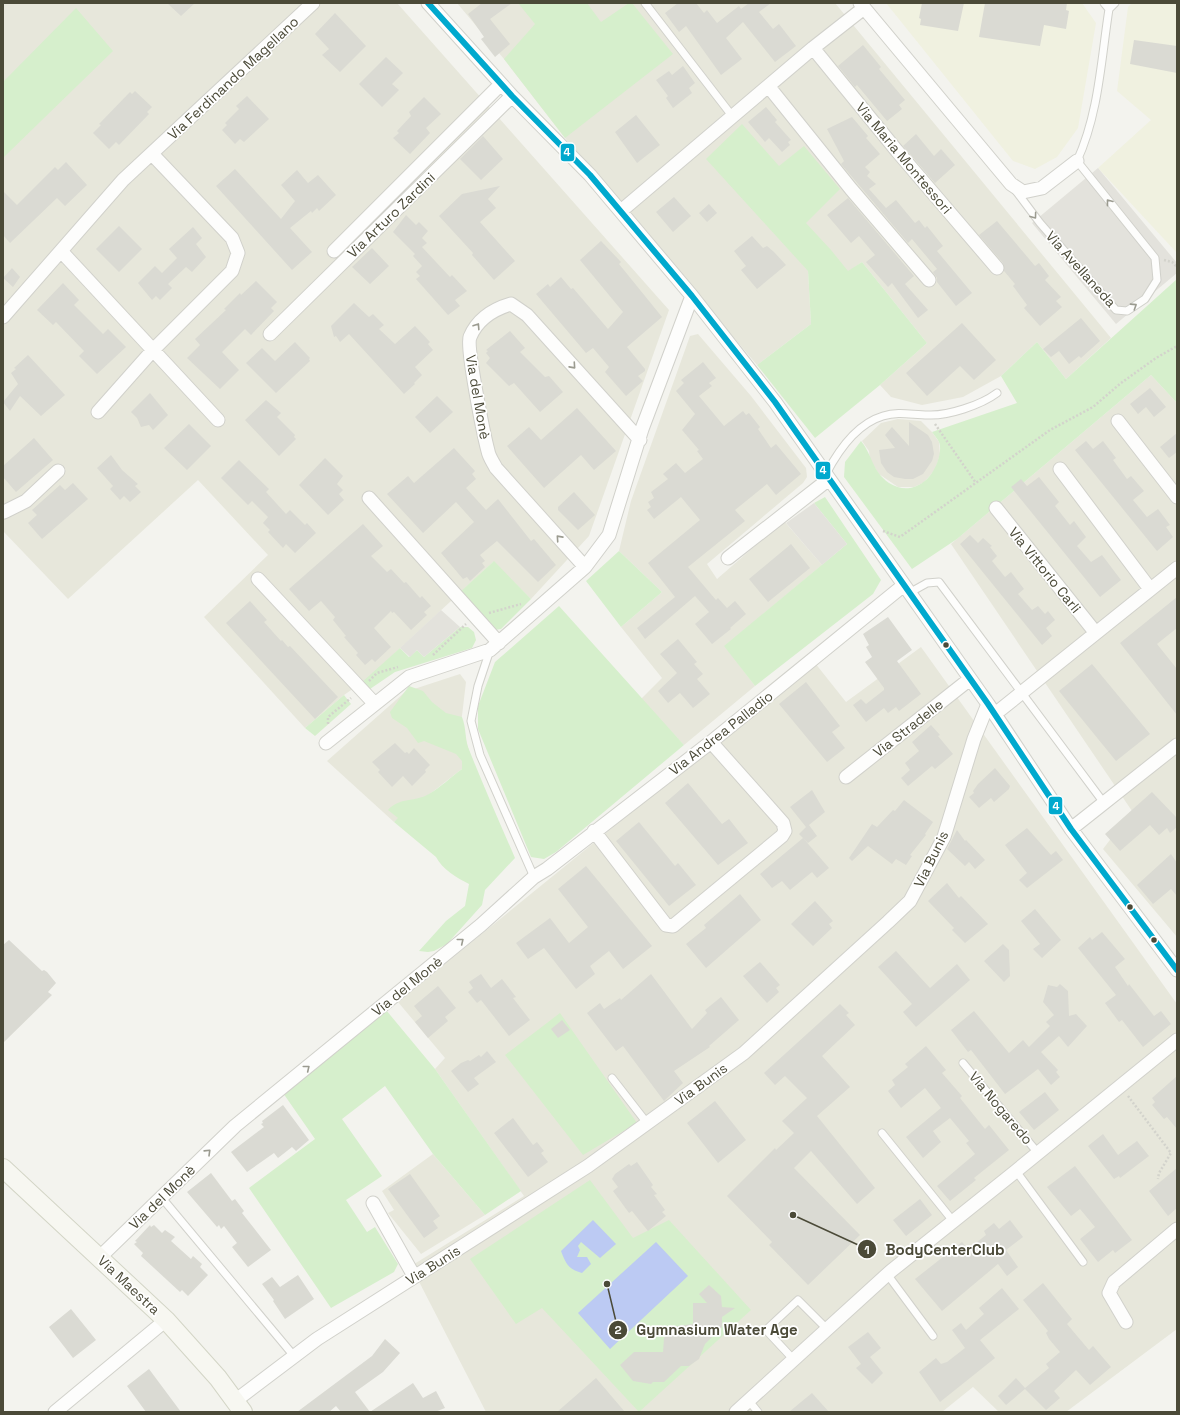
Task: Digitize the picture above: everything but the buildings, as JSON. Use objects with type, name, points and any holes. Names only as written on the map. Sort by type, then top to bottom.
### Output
[{"type":"main road","name":"Via Maestra","points":[[3,1168],[166,1320],[194,1349],[239,1407]]},
{"type":"street","name":"Via Ferdinando Magellano","points":[[3,317],[123,180],[313,3]]},
{"type":"street","points":[[428,3],[512,96],[590,175],[692,296],[775,402],[991,709],[1071,829],[1177,970]]},
{"type":"street","points":[[621,211],[769,87],[862,5]]},
{"type":"street","name":"Via Avellaneda","points":[[862,5],[1011,184],[1023,192],[1042,188],[1077,161]]},
{"type":"street","name":"Via Maria Montessori","points":[[813,48],[897,151],[997,268]]},
{"type":"street","name":"Via Arturo Zardini","points":[[334,251],[501,84]]},
{"type":"street","points":[[769,87],[851,189],[929,280]]},
{"type":"street","name":"Via Arturo Zardini","points":[[270,334],[512,96]]},
{"type":"street","points":[[98,412],[153,350],[232,271],[238,253],[232,238],[152,154]]},
{"type":"street","points":[[61,251],[218,420]]},
{"type":"street","points":[[326,743],[374,703],[409,677],[495,646],[585,567],[609,535],[642,430],[692,296]]},
{"type":"street","name":"Via del Monè","points":[[585,567],[496,468],[488,453],[470,358],[470,338],[480,321],[494,309],[511,304],[527,315],[640,440]]},
{"type":"street","points":[[1118,421],[1177,497]]},
{"type":"street","points":[[1060,469],[1150,589]]},
{"type":"street","points":[[3,511],[4,512],[26,501],[58,470]]},
{"type":"street","points":[[728,558],[828,476]]},
{"type":"street","points":[[369,498],[495,646]]},
{"type":"street","name":"Via Vittorio Carli","points":[[996,508],[1095,632]]},
{"type":"street","points":[[991,709],[1022,692],[1095,632],[1177,568]]},
{"type":"street","points":[[258,579],[374,703]]},
{"type":"street","name":"Via Andrea Palladio","points":[[534,876],[547,869],[907,589]]},
{"type":"street","name":"Via Stradelle","points":[[846,777],[970,679]]},
{"type":"street","name":"Via Bunis","points":[[239,1407],[294,1356],[317,1339],[588,1166],[744,1053],[910,900],[944,837],[974,739],[991,709]]},
{"type":"street","points":[[594,831],[666,925],[672,926],[782,836],[785,831],[783,823],[711,742]]},
{"type":"street","points":[[1071,829],[1177,745]]},
{"type":"street","name":"Via del Monè","points":[[100,1257],[235,1126],[481,925],[534,876]]},
{"type":"street","name":"Via Nogaredo","points":[[736,1412],[887,1274],[1177,1040]]},
{"type":"street","points":[[373,1203],[414,1276]]},
{"type":"street","points":[[1126,1322],[1109,1293],[1114,1282],[1177,1230]]},
{"type":"street","points":[[55,1412],[166,1320]]},
{"type":"lane","points":[[645,3],[733,117]]},
{"type":"lane","points":[[1104,3],[1109,9],[1115,3]]},
{"type":"lane","name":"Via Avellaneda","points":[[1011,184],[1040,223],[1116,310],[1127,311],[1145,299],[1157,280],[1155,258],[1077,161],[1087,138],[1098,87],[1109,9]]},
{"type":"lane","points":[[828,476],[845,444],[866,425],[882,416],[903,412],[929,416],[987,401],[998,394]]},
{"type":"lane","points":[[907,589],[927,583],[939,582],[1104,803]]},
{"type":"lane","points":[[495,646],[478,686],[471,721],[480,755],[534,876]]},
{"type":"lane","name":"Via Nogaredo","points":[[963,1063],[1038,1153]]},
{"type":"lane","points":[[612,1078],[646,1123]]},
{"type":"lane","points":[[882,1133],[953,1221]]},
{"type":"lane","points":[[1016,1171],[1083,1262]]},
{"type":"lane","points":[[162,1198],[294,1356]]},
{"type":"lane","points":[[887,1274],[933,1336]]},
{"type":"lane","points":[[794,1360],[766,1330],[798,1300],[827,1329]]},
{"type":"lane","points":[[749,1401],[758,1412]]},
{"type":"path","points":[[868,534],[878,529],[900,537],[1050,430],[1093,406],[1121,383],[1156,358],[1177,346]]},
{"type":"path","points":[[929,416],[976,483]]},
{"type":"path","points":[[1120,1086],[1171,1153],[1159,1173],[1158,1179]]},
{"type":"shaded area","points":[[3,3],[397,3],[669,310],[589,536],[531,599],[493,562],[367,679],[344,695],[305,728],[204,617],[268,555],[198,480],[68,599],[3,531]]},
{"type":"shaded area","points":[[457,3],[835,3],[1111,338],[1066,379],[1037,342],[1001,376],[963,397],[922,405],[891,397],[880,385],[927,343],[862,262],[848,272],[808,271],[811,324],[757,365],[565,138],[504,59]]},
{"type":"shaded area","points":[[886,3],[1082,3],[1096,23],[1078,128],[1057,157],[1035,169],[1013,161]]},
{"type":"shaded area","points":[[1132,3],[1177,3],[1177,253],[1098,168],[1151,120],[1117,91],[1128,7]]},
{"type":"shaded area","points":[[1098,168],[1177,263],[1177,273],[1116,324],[1032,223]]},
{"type":"shaded area","points":[[698,334],[751,396],[806,468],[807,477],[803,483],[707,564],[717,579],[784,521],[822,565],[725,646],[755,686],[684,745],[641,699],[662,678],[621,627],[662,592],[619,551],[631,501],[690,336]]},
{"type":"shaded area","points":[[1151,375],[1177,403],[1177,937],[1103,849],[1132,811],[951,544]]},
{"type":"shaded area","points":[[898,419],[921,421],[939,442],[940,454],[935,470],[923,483],[914,487],[898,487],[879,474],[870,460],[869,451],[862,441],[881,423]]},
{"type":"shaded area","points":[[814,503],[847,544],[822,565],[786,523]]},
{"type":"shaded area","points":[[441,610],[460,627],[424,657],[417,650],[410,657],[400,648]]},
{"type":"shaded area","points":[[921,647],[1177,1004],[1177,1329],[1066,1412],[999,1412],[973,1387],[942,1412],[486,1412],[411,1266],[524,1196],[435,1069],[445,1058],[398,1002],[815,663],[846,702]]},
{"type":"shaded area","points":[[460,674],[466,682],[461,724],[472,761],[394,822],[327,761],[405,692]]},
{"type":"shaded area","points":[[433,1154],[485,1215],[421,1254],[388,1213],[394,1210],[382,1191]]},
{"type":"green space","points":[[518,3],[587,3],[601,22],[629,3],[632,3],[673,54],[565,138],[504,59],[535,24]]},
{"type":"green space","points":[[76,8],[113,51],[4,157],[3,82]]},
{"type":"green space","points":[[742,124],[779,166],[804,146],[840,189],[806,223],[848,271],[862,262],[927,343],[880,385],[815,438],[757,365],[811,324],[808,271],[706,159]]},
{"type":"green space","points":[[1177,279],[1177,403],[1151,375],[957,539],[912,569],[844,477],[845,462],[861,441],[879,473],[889,483],[897,487],[905,488],[920,485],[935,468],[939,455],[940,444],[932,432],[1017,403],[1001,376],[1037,342],[1066,379]]},
{"type":"green space","points":[[825,497],[881,580],[873,594],[755,686],[724,646],[847,544],[814,503]]},
{"type":"green space","points":[[619,551],[662,592],[621,627],[586,581]]},
{"type":"green space","points":[[494,561],[531,599],[501,629],[495,630],[459,593]]},
{"type":"green space","points":[[559,606],[684,745],[556,852],[544,859],[531,857],[478,729],[478,706],[495,662]]},
{"type":"green space","points":[[460,627],[468,627],[474,632],[476,640],[472,648],[395,672],[370,689],[361,683],[400,648],[409,657],[417,650],[424,657]]},
{"type":"green space","points":[[409,686],[423,691],[432,702],[446,713],[462,717],[468,747],[515,858],[485,890],[482,905],[447,944],[434,951],[428,952],[419,951],[446,921],[465,906],[469,884],[446,869],[436,857],[394,822],[398,818],[388,810],[397,803],[419,798],[433,791],[462,769],[462,761],[456,754],[424,741],[418,743],[407,728],[392,718],[390,712]]},
{"type":"green space","points":[[344,695],[351,704],[315,736],[305,728]]},
{"type":"green space","points":[[386,1010],[435,1069],[521,1191],[485,1215],[433,1154],[385,1086],[342,1119],[382,1176],[346,1200],[367,1232],[375,1227],[398,1264],[394,1272],[331,1308],[249,1188],[315,1139],[283,1093]]},
{"type":"green space","points":[[560,1013],[637,1123],[583,1155],[505,1055]]},
{"type":"green space","points":[[590,1180],[633,1238],[669,1220],[751,1310],[639,1412],[542,1308],[516,1324],[470,1259]]},
{"type":"water","points":[[593,1220],[616,1244],[600,1258],[581,1242],[578,1246],[580,1250],[577,1257],[587,1257],[591,1264],[582,1273],[574,1270],[568,1265],[561,1251]]},
{"type":"water","points":[[656,1242],[688,1276],[610,1349],[578,1313]]},
{"type":"transit line","name":"4","points":[[428,3],[512,96],[590,175],[692,296],[775,402],[988,704],[1071,829],[1177,970]]},
{"type":"place","name":"BodyCenterClub","points":[[793,1215]]},
{"type":"place","name":"Gymnasium Water Age","points":[[607,1284]]}]
